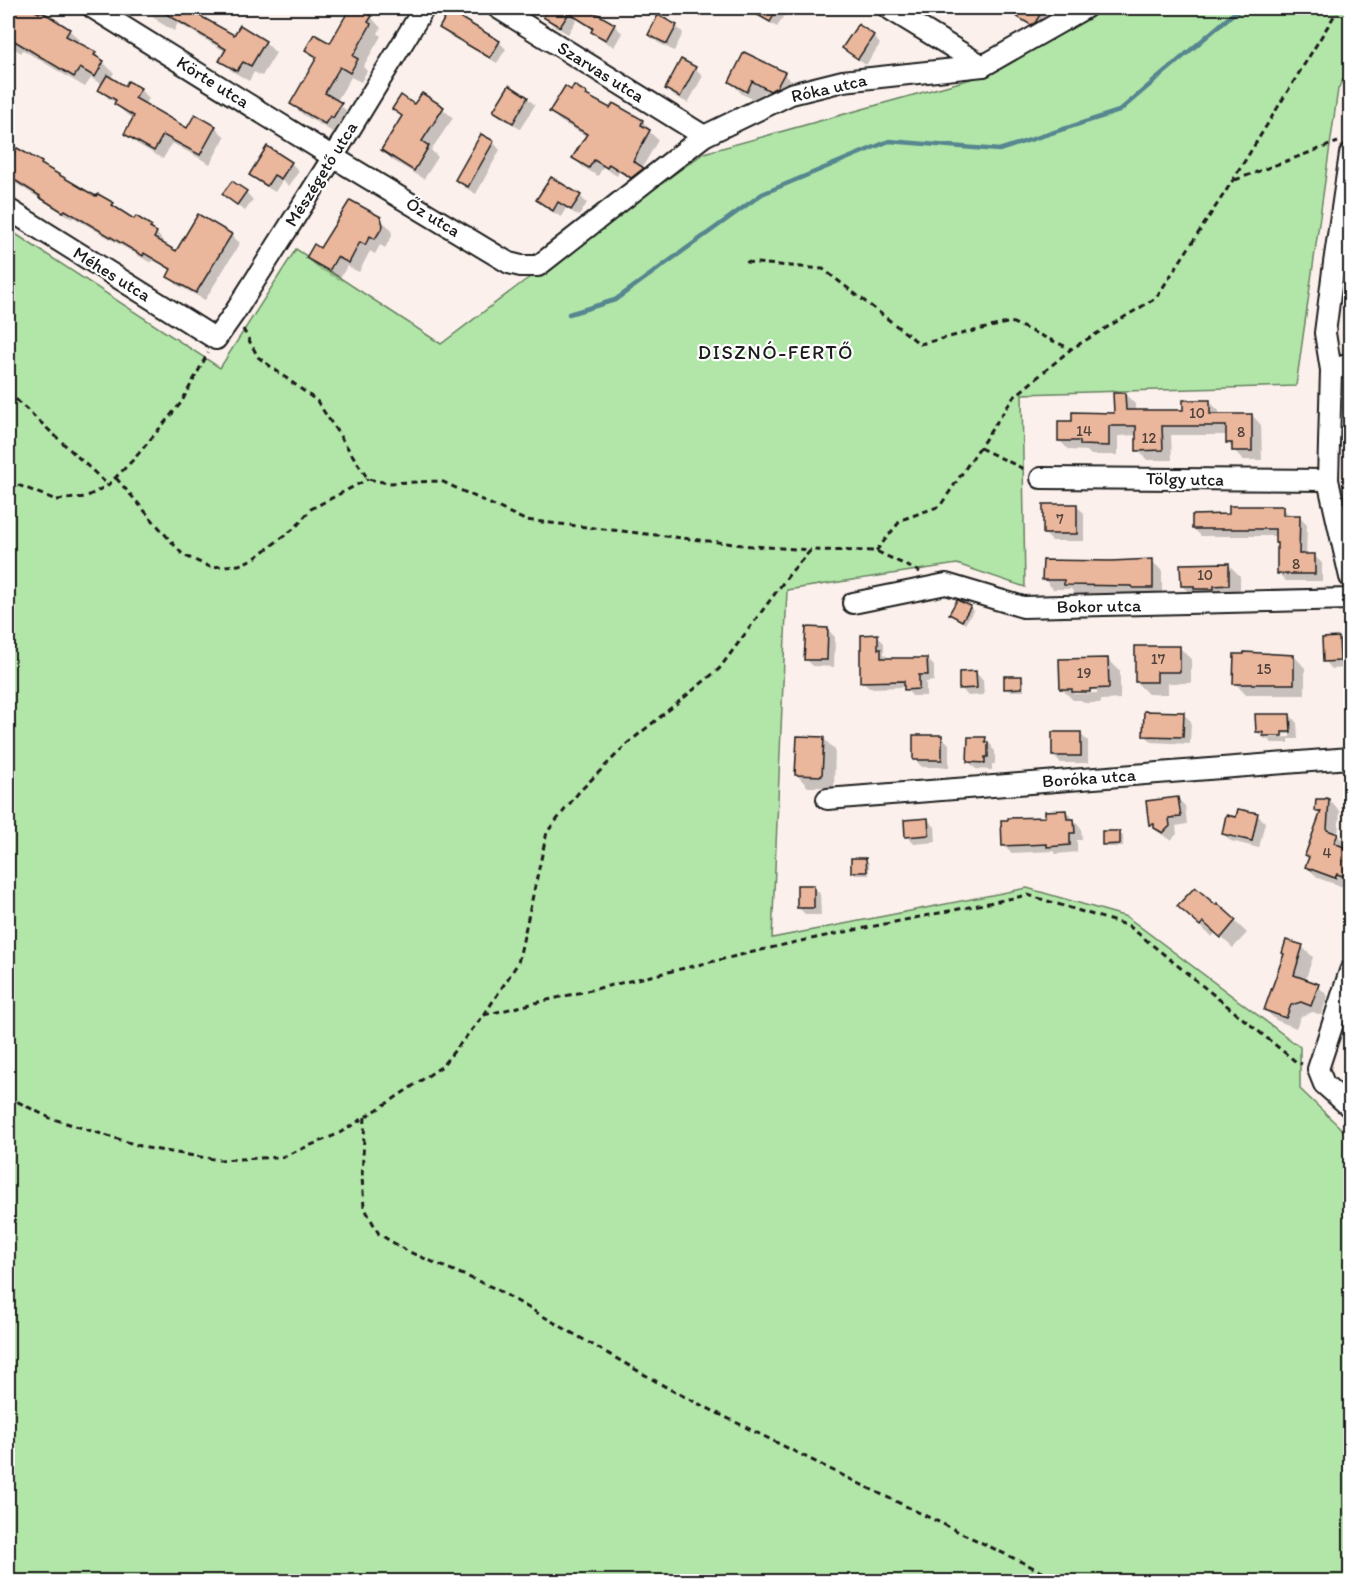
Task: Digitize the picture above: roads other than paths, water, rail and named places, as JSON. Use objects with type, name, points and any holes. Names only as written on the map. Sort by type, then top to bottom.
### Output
[{"type":"street","name":"Körte utca","points":[[93,8],[333,157]]},
{"type":"street","name":"Mészégető utca","points":[[216,339],[333,157],[424,8]]},
{"type":"street","name":"Szarvas utca","points":[[498,8],[704,136]]},
{"type":"street","points":[[888,8],[983,66]]},
{"type":"street","name":"Róka utca","points":[[538,266],[704,136],[791,94],[843,81],[983,66],[1085,8]]},
{"type":"street","points":[[1345,148],[1325,333],[1331,370],[1328,480],[1350,577]]},
{"type":"street","name":"Őz utca","points":[[333,157],[509,263],[538,266]]},
{"type":"street","name":"Méhes utca","points":[[8,209],[216,339]]},
{"type":"street","points":[[1331,370],[1350,364]]},
{"type":"street","name":"Tölgy utca","points":[[1041,478],[1328,480]]},
{"type":"street","name":"Bokor utca","points":[[853,603],[946,584],[1023,608],[1350,599]]},
{"type":"street","name":"Boróka utca","points":[[827,799],[1350,758]]},
{"type":"street","points":[[1349,980],[1318,1069],[1324,1084],[1350,1107]]},
{"type":"waterway","points":[[569,314],[615,300],[762,194],[889,141],[999,150],[1119,111],[1243,8]]},
{"type":"district","name":"DISZNÓ-FERTŐ","points":[[776,352]]}]
